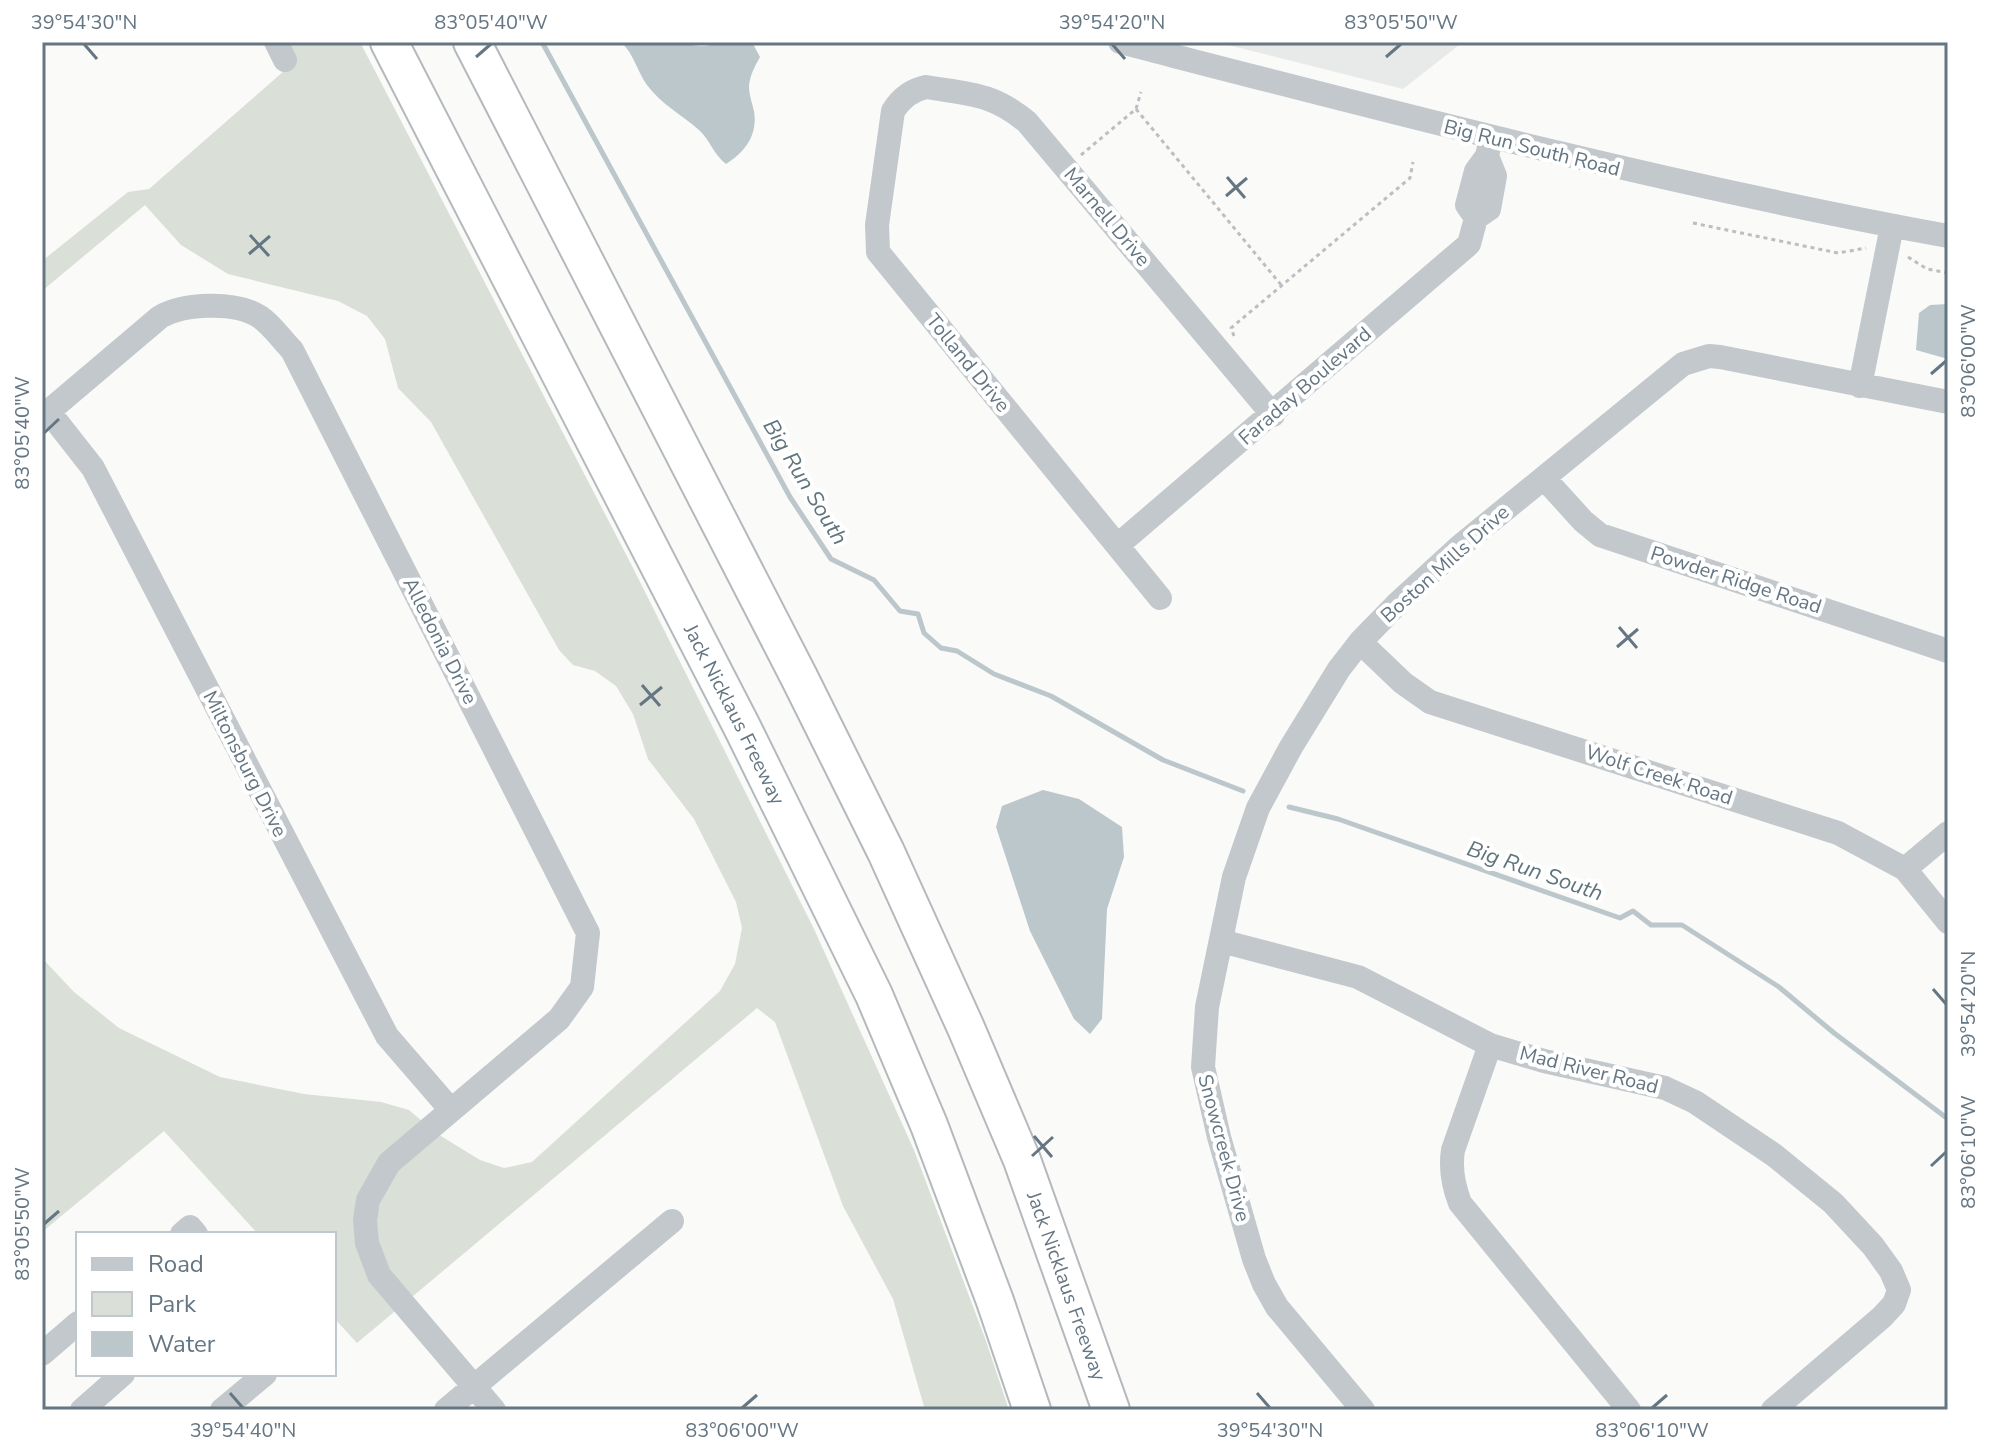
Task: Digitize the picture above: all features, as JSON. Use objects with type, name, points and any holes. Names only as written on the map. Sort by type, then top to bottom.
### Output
[{"type":"highway","name":"Jack Nicklaus Freeway","points":[[389,42],[742,727],[874,995],[929,1125],[1032,1410]]},
{"type":"highway","name":"Jack Nicklaus Freeway","points":[[472,42],[886,852],[1022,1160],[1111,1410]]},
{"type":"street","name":"Big Run South Road","points":[[1120,42],[1489,147],[1948,236]]},
{"type":"street","name":"Marnell Drive","points":[[904,97],[926,87],[988,97],[1008,106],[1027,122],[1273,415]]},
{"type":"street","name":"Tolland Drive","points":[[904,97],[893,111],[877,225],[878,252],[1160,598]]},
{"type":"street","name":"Faraday Boulevard","points":[[1118,545],[1469,244],[1476,218],[1489,209],[1495,176],[1489,147]]},
{"type":"street","points":[[1892,226],[1860,386],[1948,402]]},
{"type":"street","name":"Alledonia Drive","points":[[45,415],[160,317],[174,309],[221,305],[259,316],[292,350],[588,933],[582,987],[559,1019],[451,1110]]},
{"type":"street","name":"Boston Mills Drive","points":[[1258,808],[1291,747],[1360,642],[1459,547],[1683,364],[1709,356],[1720,357],[1860,386]]},
{"type":"street","name":"Miltonsburg Drive","points":[[45,415],[93,468],[387,1036],[451,1110]]},
{"type":"street","name":"Powder Ridge Road","points":[[1544,478],[1600,535],[1948,651]]},
{"type":"street","name":"Wolf Creek Road","points":[[1360,642],[1403,683],[1430,702],[1838,833],[1905,869],[1948,922]]},
{"type":"street","name":"Snowcreek Drive","points":[[1258,808],[1234,877],[1207,1007],[1203,1067],[1219,1137],[1254,1259],[1277,1307],[1363,1410]]},
{"type":"street","points":[[1905,869],[1948,833]]},
{"type":"street","name":"Mad River Road","points":[[1221,941],[1358,977],[1490,1045],[1544,1061],[1665,1088],[1695,1102],[1774,1155],[1833,1203],[1873,1246],[1891,1271],[1899,1290],[1894,1304],[1882,1317],[1773,1410]]},
{"type":"street","points":[[1490,1045],[1453,1150],[1451,1165],[1455,1191],[1460,1203],[1510,1267],[1629,1410]]},
{"type":"street","points":[[451,1110],[389,1163],[368,1200],[365,1220],[371,1259],[379,1275],[494,1410]]},
{"type":"street","points":[[446,1410],[672,1221]]},
{"type":"street","points":[[42,1354],[76,1325]]},
{"type":"street","points":[[82,1410],[121,1376]]},
{"type":"street","points":[[222,1410],[263,1376]]},
{"type":"path","points":[[1066,168],[1136,109],[1141,92]]},
{"type":"path","points":[[1136,109],[1282,286]]},
{"type":"path","points":[[1218,350],[1236,335],[1231,328],[1410,178],[1413,162]]},
{"type":"path","points":[[1693,223],[1838,253],[1865,248],[1904,254],[1927,269],[1948,273]]},
{"type":"shaded area","points":[[1216,42],[1463,42],[1403,89]]},
{"type":"green space","points":[[282,42],[360,42],[631,564],[814,929],[914,1150],[1009,1410],[925,1410],[893,1299],[843,1206],[775,1022],[757,1008],[357,1343],[336,1320],[336,1232],[256,1232],[164,1131],[42,1232],[42,958],[74,992],[119,1028],[220,1077],[304,1094],[381,1102],[409,1110],[436,1133],[480,1160],[504,1168],[532,1162],[720,991],[735,964],[742,928],[736,902],[694,819],[648,759],[633,714],[616,686],[595,671],[573,665],[559,650],[431,422],[398,388],[385,339],[367,316],[338,301],[228,274],[181,245],[145,205],[42,291],[42,261],[128,192],[149,189],[292,64]]},
{"type":"water","points":[[621,42],[684,42],[700,46],[717,42],[752,42],[760,57],[749,86],[755,120],[749,142],[739,154],[726,164],[699,130],[653,92]]},
{"type":"water","points":[[1948,304],[1948,359],[1916,350],[1919,313],[1930,305]]},
{"type":"water","points":[[1043,790],[1079,799],[1122,827],[1124,857],[1107,909],[1102,1019],[1090,1034],[1074,1019],[1030,931],[996,827],[1002,806]]},
{"type":"waterway","name":"Big Run South","points":[[542,42],[790,497],[831,559],[874,580],[900,611],[918,614],[924,633],[941,648],[957,651],[994,674],[1051,696],[1163,760],[1243,791]]},
{"type":"waterway","name":"Big Run South","points":[[1289,807],[1338,819],[1620,918],[1633,911],[1651,925],[1682,925],[1779,987],[1948,1119]]}]
